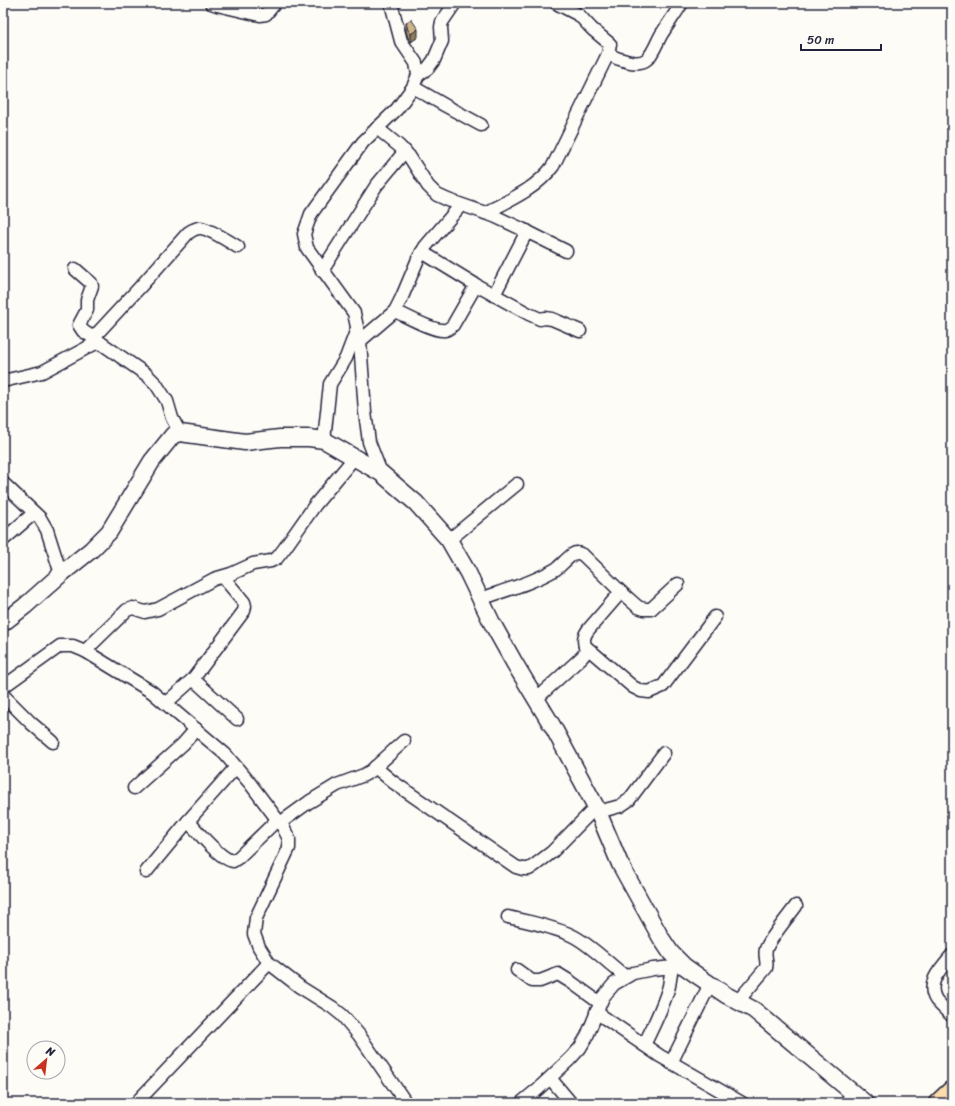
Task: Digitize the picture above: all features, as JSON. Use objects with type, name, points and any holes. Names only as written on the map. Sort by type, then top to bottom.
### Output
[{"type":"main road","points":[[938,1103],[952,1090]]},
{"type":"street","points":[[211,3],[217,6],[260,15],[266,14],[275,3]]},
{"type":"street","points":[[381,473],[369,442],[365,412],[360,341],[354,313],[307,248],[304,234],[311,214],[363,142],[397,109],[413,87],[418,75],[416,63],[401,41],[391,3]]},
{"type":"street","points":[[418,75],[428,68],[434,60],[442,41],[442,22],[455,3]]},
{"type":"street","points":[[486,213],[521,195],[546,175],[553,166],[608,54],[610,44],[605,39],[592,29],[579,15],[556,3]]},
{"type":"street","points":[[608,54],[619,60],[628,62],[643,61],[647,59],[682,3]]},
{"type":"street","points":[[413,87],[481,125]]},
{"type":"street","points":[[377,128],[405,151],[428,186],[437,195],[486,213],[527,231],[566,251]]},
{"type":"street","points":[[322,270],[376,186],[405,151]]},
{"type":"street","points":[[360,341],[395,311],[425,247],[461,205]]},
{"type":"street","points":[[3,381],[42,372],[94,344],[141,286],[188,233],[194,229],[200,228],[208,230],[238,247]]},
{"type":"street","points":[[494,295],[527,231]]},
{"type":"street","points":[[422,252],[476,285],[529,314],[540,318],[552,319],[580,332]]},
{"type":"street","points":[[75,269],[92,286],[87,300],[87,310],[79,325],[83,331],[147,375],[156,384],[167,401],[172,418],[180,433]]},
{"type":"street","points":[[395,311],[435,329],[444,331],[453,326],[476,285]]},
{"type":"street","points":[[324,440],[330,384],[346,358],[357,329]]},
{"type":"street","points":[[3,623],[91,550],[109,532],[152,461],[173,435],[180,433],[246,442],[280,438],[309,438],[324,440],[381,473],[416,503],[449,540],[468,573],[515,664],[554,727],[597,810],[620,864],[678,967]]},
{"type":"street","points":[[85,651],[127,610],[133,608],[145,612],[158,609],[214,579],[231,574],[253,564],[270,561],[276,558],[315,505],[354,458]]},
{"type":"street","points":[[3,483],[40,518],[47,530],[61,574]]},
{"type":"street","points":[[449,540],[517,484]]},
{"type":"street","points":[[3,540],[34,513]]},
{"type":"street","points":[[480,598],[523,585],[546,575],[560,567],[573,554],[577,553],[583,555],[621,592],[638,607],[644,609],[651,609],[678,584]]},
{"type":"street","points":[[166,703],[193,679],[244,611],[244,602],[223,577]]},
{"type":"street","points":[[536,699],[586,652],[583,640],[584,636],[621,592]]},
{"type":"street","points":[[585,646],[633,687],[641,691],[649,692],[663,686],[715,617]]},
{"type":"street","points":[[3,687],[60,646],[73,646],[85,651],[152,692],[225,754],[279,821],[289,839],[289,848],[256,918],[254,934],[259,947],[269,963],[300,987],[342,1015],[359,1035],[406,1103]]},
{"type":"street","points":[[193,679],[237,719]]},
{"type":"street","points":[[3,695],[53,742]]},
{"type":"street","points":[[134,788],[183,744],[196,729]]},
{"type":"street","points":[[188,821],[220,855],[228,861],[233,862],[279,821],[337,785],[364,776],[375,768],[404,741]]},
{"type":"street","points":[[375,768],[516,867],[529,869],[552,852],[597,810],[620,806],[628,800],[664,753]]},
{"type":"street","points":[[146,872],[188,821],[236,767]]},
{"type":"street","points":[[738,1002],[766,968],[768,964],[765,955],[769,942],[796,906]]},
{"type":"street","points":[[508,917],[554,929],[584,942],[626,977]]},
{"type":"street","points":[[952,955],[934,977],[932,985],[936,1000],[952,1016]]},
{"type":"street","points":[[136,1103],[269,963]]},
{"type":"street","points":[[644,1045],[678,967]]},
{"type":"street","points":[[521,1103],[550,1078],[580,1048],[603,997],[614,984],[633,974],[652,969],[678,967],[710,984],[726,996],[754,1010],[855,1100]]},
{"type":"street","points":[[516,970],[532,981],[540,981],[558,974],[571,982],[598,1008],[644,1045],[671,1063],[742,1103]]},
{"type":"street","points":[[671,1063],[710,984]]},
{"type":"street","points":[[550,1078],[571,1103]]},
{"type":"building","points":[[411,19],[418,29],[411,34],[406,23]]}]
